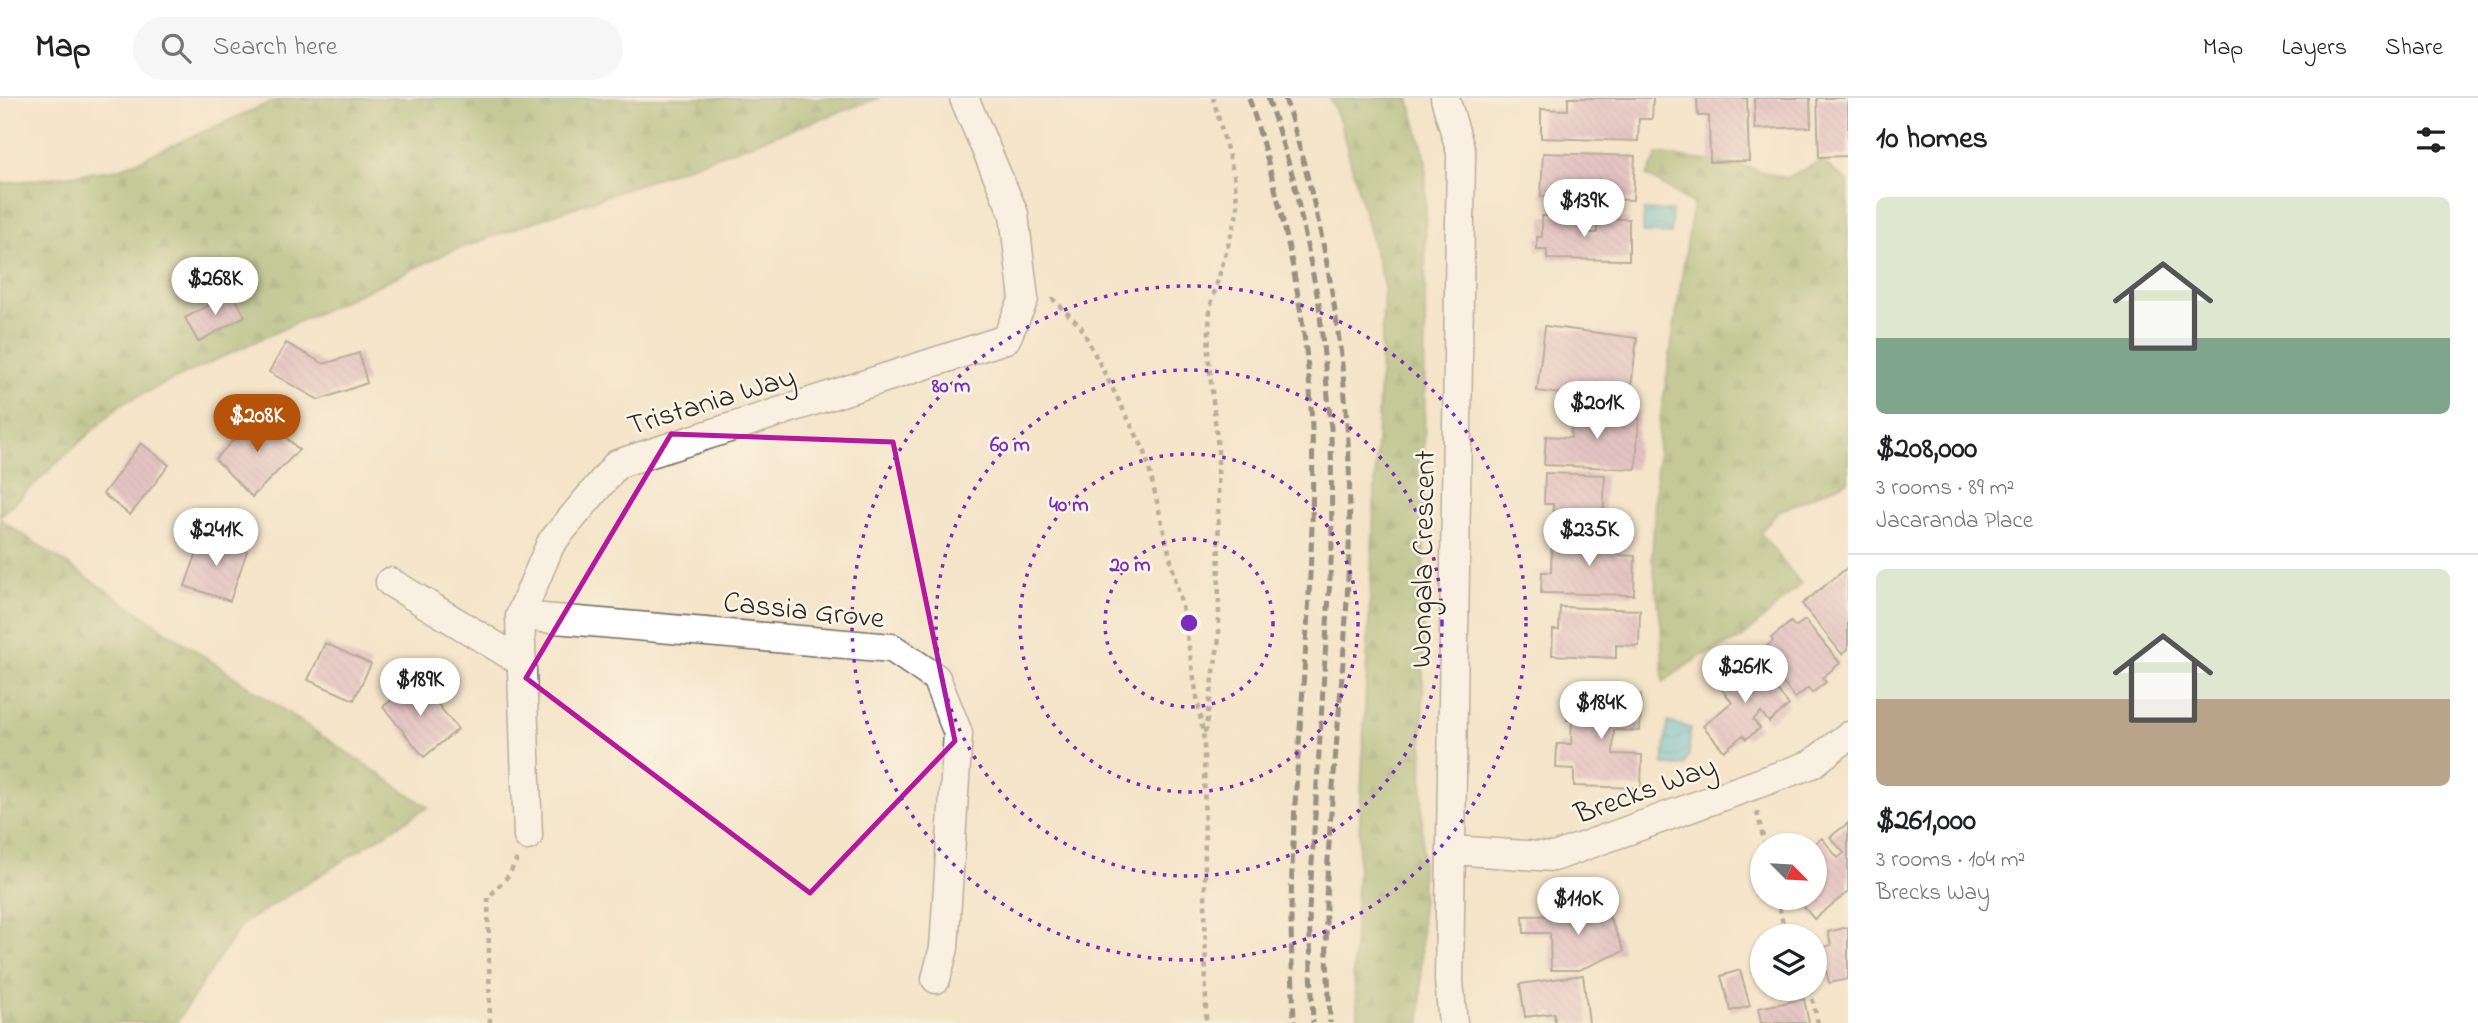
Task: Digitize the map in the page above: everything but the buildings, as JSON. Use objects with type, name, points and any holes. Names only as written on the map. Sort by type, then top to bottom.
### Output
[{"type":"street","points":[[964,98],[1014,214],[1021,268]]},
{"type":"street","name":"Wongala Crescent","points":[[1445,98],[1461,152],[1449,981],[1453,1023]]},
{"type":"street","name":"Tristania Way","points":[[528,836],[520,616],[551,542],[617,464],[1006,340],[1024,299],[1021,268]]},
{"type":"street","points":[[390,582],[522,662]]},
{"type":"street","name":"Cassia Grove","points":[[520,616],[892,648],[936,678],[958,733],[944,948],[936,979]]},
{"type":"street","name":"Brecks Way","points":[[1452,850],[1554,857],[1812,764],[1848,736]]},
{"type":"path","points":[[1203,740],[1219,638],[1218,449],[1208,353],[1210,308],[1238,210],[1234,175],[1213,98]]},
{"type":"path","points":[[1021,268],[1082,327],[1145,452],[1183,611],[1203,740],[1206,1023]]},
{"type":"path","points":[[490,1023],[488,898],[509,875],[528,836]]},
{"type":"path","points":[[1813,1001],[1818,1023]]},
{"type":"highlighted area","points":[[671,434],[893,442],[955,741],[810,893],[526,678]]},
{"type":"green space","points":[[280,98],[879,98],[447,253],[121,404],[0,516],[0,184],[119,169]]},
{"type":"green space","points":[[1330,98],[1409,98],[1426,161],[1421,1023],[1359,1023],[1353,973],[1384,287],[1340,122]]},
{"type":"green space","points":[[1658,154],[1743,166],[1786,178],[1822,161],[1848,182],[1848,481],[1779,511],[1760,532],[1801,584],[1741,639],[1699,657],[1663,682],[1661,623],[1652,557],[1659,427],[1693,204],[1647,176]]},
{"type":"green space","points":[[0,519],[428,807],[241,925],[176,1023],[0,1023]]},
{"type":"water","points":[[1644,210],[1672,211],[1671,234],[1643,233]]},
{"type":"water","points":[[1668,722],[1690,728],[1689,755],[1684,766],[1663,765]]},
{"type":"railway","points":[[1249,98],[1292,262],[1310,388],[1313,490],[1293,852],[1291,926],[1294,1023]]},
{"type":"railway","points":[[1268,98],[1293,177],[1319,304],[1331,428],[1332,546],[1309,911],[1313,1023]]},
{"type":"railway","points":[[1285,98],[1318,219],[1333,300],[1344,382],[1350,484],[1347,603],[1326,901],[1330,1023]]}]
